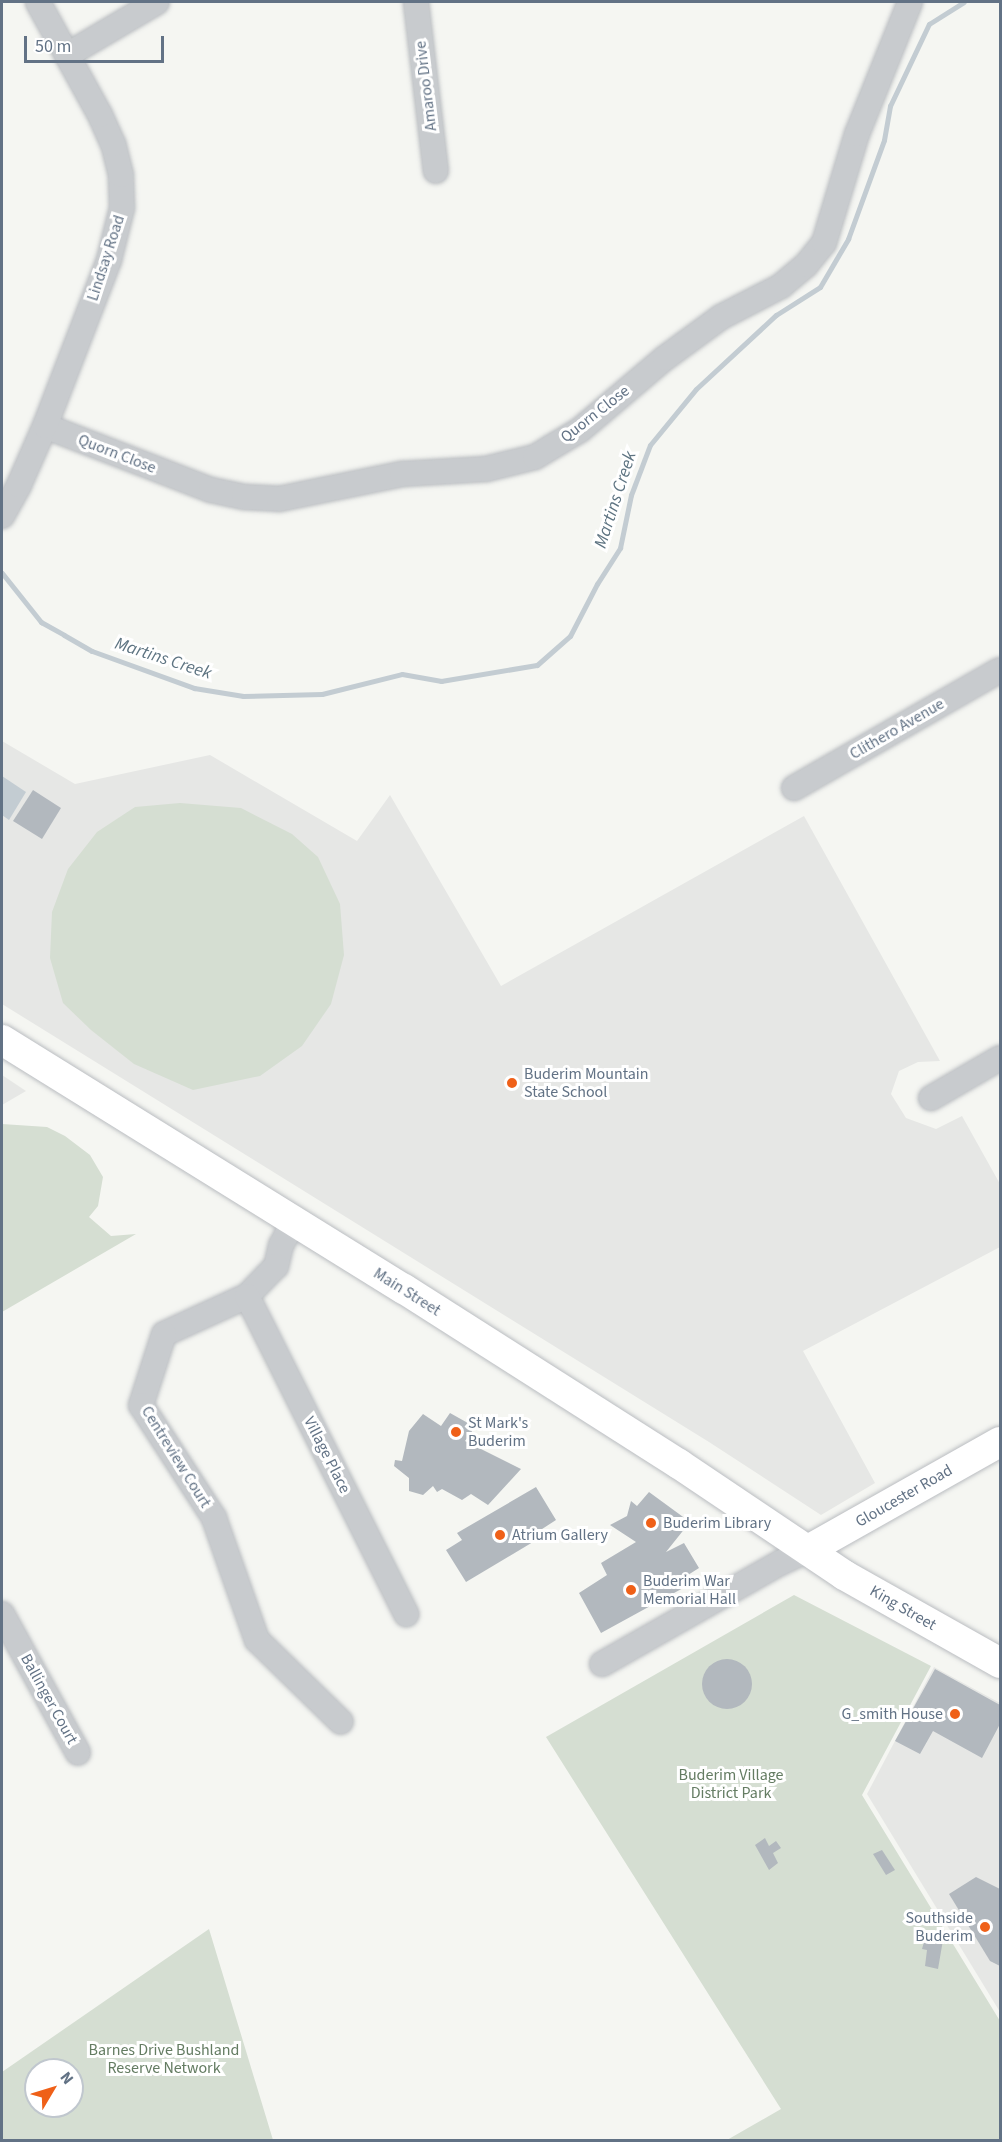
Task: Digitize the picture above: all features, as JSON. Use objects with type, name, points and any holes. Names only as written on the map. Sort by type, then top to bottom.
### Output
[{"type":"main road","name":"Main Street","points":[[2,1040],[643,1441],[808,1550]]},
{"type":"main road","name":"Gloucester Road","points":[[808,1550],[1000,1442]]},
{"type":"main road","name":"King Street","points":[[808,1550],[844,1575],[1000,1663]]},
{"type":"street","name":"Lindsay Road","points":[[2,516],[19,485],[45,426],[109,260],[121,220],[123,197],[121,175],[113,144],[100,115],[38,2]]},
{"type":"street","points":[[67,55],[157,2]]},
{"type":"street","name":"Amaroo Drive","points":[[416,2],[436,171]]},
{"type":"street","name":"Quorn Close","points":[[45,426],[211,490],[244,497],[279,499],[379,478],[486,469],[535,458],[580,430],[665,358],[721,317],[781,286],[806,265],[824,243],[857,134],[906,3]]},
{"type":"street","name":"Clithero Avenue","points":[[794,788],[1000,670]]},
{"type":"street","points":[[931,1098],[1000,1058]]},
{"type":"street","name":"Centreview Court","points":[[294,1221],[281,1245],[276,1266],[247,1296],[164,1334],[141,1405],[214,1518],[257,1640],[341,1722]]},
{"type":"street","name":"Village Place","points":[[247,1296],[406,1614]]},
{"type":"street","points":[[602,1664],[780,1563],[808,1550]]},
{"type":"street","name":"Ballinger Court","points":[[2,1614],[78,1753]]},
{"type":"shaded area","name":"Buderim Mountain State School","points":[[2,741],[75,784],[210,755],[357,841],[390,795],[501,986],[804,816],[940,1061],[918,1062],[899,1071],[891,1094],[906,1118],[936,1129],[962,1116],[1000,1184],[1000,1247],[803,1351],[875,1483],[821,1515],[709,1442],[2,1004]]},
{"type":"shaded area","points":[[2,776],[26,792],[9,820],[2,815]]},
{"type":"shaded area","points":[[2,1075],[26,1091],[2,1105]]},
{"type":"shaded area","points":[[934,1667],[1000,1703],[1000,2012],[867,1794]]},
{"type":"green space","points":[[180,803],[241,808],[292,834],[318,857],[340,904],[344,955],[331,1004],[302,1046],[260,1076],[193,1090],[134,1064],[91,1030],[63,1003],[50,958],[52,912],[68,869],[97,832],[135,807]]},
{"type":"green space","points":[[2,1124],[47,1127],[65,1136],[90,1155],[103,1177],[98,1206],[89,1217],[111,1236],[136,1234],[2,1312]]},
{"type":"green space","name":"Buderim Village District Park","points":[[794,1595],[931,1666],[862,1795],[1000,2021],[1000,2140],[727,2140],[781,2109],[546,1737]]},
{"type":"green space","name":"Barnes Drive Bushland Reserve Network","points":[[209,1929],[273,2140],[2,2140],[2,2072]]},
{"type":"building","points":[[33,790],[61,808],[42,839],[13,821]]},
{"type":"building","name":"St Mark's Buderim","points":[[450,1413],[475,1427],[465,1441],[521,1469],[488,1505],[471,1494],[462,1500],[442,1489],[437,1492],[433,1486],[423,1495],[409,1491],[409,1478],[394,1466],[395,1460],[402,1461],[409,1431],[423,1414],[441,1426]]},
{"type":"building","name":"Atrium Gallery","points":[[536,1487],[556,1520],[539,1531],[543,1536],[466,1582],[446,1550],[462,1540],[457,1533]]},
{"type":"building","name":"Buderim War Memorial Hall","points":[[649,1492],[690,1522],[666,1552],[684,1543],[699,1568],[680,1580],[685,1587],[601,1633],[579,1593],[607,1575],[601,1563],[636,1542],[610,1525],[627,1516],[631,1501],[637,1506]]},
{"type":"building","points":[[727,1659],[736,1661],[747,1670],[752,1684],[750,1693],[741,1704],[727,1709],[718,1707],[707,1698],[702,1684],[704,1675],[713,1664]]},
{"type":"building","name":"G_smith House","points":[[935,1669],[1000,1705],[1000,1724],[982,1758],[933,1731],[920,1754],[895,1741]]},
{"type":"building","points":[[765,1838],[769,1846],[776,1841],[781,1848],[773,1853],[778,1863],[769,1870],[755,1845]]},
{"type":"building","points":[[882,1850],[895,1870],[886,1875],[873,1854]]},
{"type":"building","name":"Southside Buderim","points":[[976,1877],[1000,1889],[1000,1966],[990,1961],[949,1894]]},
{"type":"building","points":[[926,1935],[943,1940],[938,1969],[925,1966],[927,1950],[922,1949]]},
{"type":"waterway","name":"Martins Creek","points":[[2,573],[41,622],[92,651],[194,688],[243,696],[322,694],[402,674],[441,681],[537,665],[570,636],[597,584],[620,548],[631,495],[650,445],[696,389],[776,315],[820,287],[848,239],[884,140],[890,106],[929,24],[964,2]]},
{"type":"place","name":"Buderim Mountain State School","points":[[512,1083]]},
{"type":"place","name":"St Mark's Buderim","points":[[456,1432]]},
{"type":"place","name":"Buderim Library","points":[[651,1523]]},
{"type":"place","name":"Atrium Gallery","points":[[500,1535]]},
{"type":"place","name":"Buderim War Memorial Hall","points":[[631,1590]]},
{"type":"place","name":"G_smith House","points":[[955,1714]]},
{"type":"place","name":"Southside Buderim","points":[[985,1927]]}]
